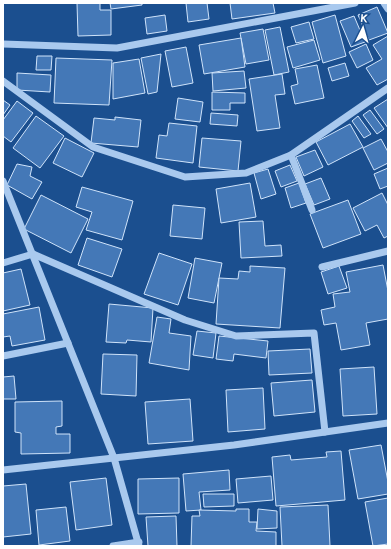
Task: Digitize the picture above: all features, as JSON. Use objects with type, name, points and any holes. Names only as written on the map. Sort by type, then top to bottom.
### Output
[{"type":"street","points":[[3,44],[117,48],[354,3]]},
{"type":"street","points":[[384,3],[388,9]]},
{"type":"street","points":[[3,81],[93,147],[186,177],[246,173],[291,155],[388,88]]},
{"type":"street","points":[[291,155],[312,210]]},
{"type":"street","points":[[3,181],[114,458],[139,544],[114,546]]},
{"type":"street","points":[[322,267],[388,251]]},
{"type":"street","points":[[3,263],[33,254],[185,320],[236,336],[314,333],[325,432]]},
{"type":"street","points":[[3,356],[68,343]]},
{"type":"street","points":[[3,470],[234,445],[388,422]]},
{"type":"building","points":[[77,3],[100,3],[100,10],[111,10],[111,35],[78,36]]},
{"type":"building","points":[[110,3],[142,3],[142,5],[111,9]]},
{"type":"building","points":[[186,3],[207,3],[209,19],[188,22]]},
{"type":"building","points":[[230,3],[273,3],[275,13],[232,19]]},
{"type":"building","points":[[377,7],[388,33],[369,40],[358,15]]},
{"type":"building","points":[[165,15],[167,31],[147,34],[145,18]]},
{"type":"building","points":[[335,15],[346,56],[323,63],[312,22]]},
{"type":"building","points":[[354,16],[365,42],[351,47],[340,21]]},
{"type":"building","points":[[309,22],[314,39],[296,43],[291,27]]},
{"type":"building","points":[[280,27],[289,72],[274,75],[265,30]]},
{"type":"building","points":[[263,29],[269,60],[246,64],[240,33]]},
{"type":"building","points":[[388,36],[388,79],[377,85],[366,68],[382,59],[373,45]]},
{"type":"building","points":[[241,38],[245,67],[204,74],[199,45]]},
{"type":"building","points":[[314,40],[320,60],[293,68],[287,47]]},
{"type":"building","points":[[366,44],[373,60],[357,68],[349,52]]},
{"type":"building","points":[[186,47],[193,83],[172,87],[165,51]]},
{"type":"building","points":[[161,54],[157,92],[148,94],[141,58]]},
{"type":"building","points":[[37,56],[52,56],[51,70],[36,70]]},
{"type":"building","points":[[56,58],[112,60],[109,105],[54,103]]},
{"type":"building","points":[[139,59],[145,93],[113,99],[113,63]]},
{"type":"building","points":[[345,63],[349,76],[332,81],[328,68]]},
{"type":"building","points":[[317,65],[324,98],[295,104],[291,86],[298,84],[295,69]]},
{"type":"building","points":[[244,71],[246,88],[213,91],[212,73]]},
{"type":"building","points":[[17,73],[51,75],[50,92],[17,90]]},
{"type":"building","points":[[282,74],[285,94],[275,95],[280,128],[257,131],[249,79]]},
{"type":"building","points":[[212,92],[245,93],[245,103],[230,103],[230,110],[212,110]]},
{"type":"building","points":[[178,98],[203,102],[200,122],[175,119]]},
{"type":"building","points":[[388,99],[388,128],[374,108]]},
{"type":"building","points":[[3,100],[10,105],[3,115]]},
{"type":"building","points":[[17,101],[33,113],[11,142],[3,136],[3,120]]},
{"type":"building","points":[[370,110],[384,129],[377,134],[363,115]]},
{"type":"building","points":[[211,113],[238,115],[237,126],[210,124]]},
{"type":"building","points":[[36,116],[64,136],[40,168],[13,148]]},
{"type":"building","points":[[358,116],[371,134],[364,138],[352,121]]},
{"type":"building","points":[[115,117],[141,120],[138,147],[91,143],[94,118],[115,120]]},
{"type":"building","points":[[169,123],[197,126],[193,163],[156,158],[159,135],[167,136]]},
{"type":"building","points":[[350,124],[363,147],[328,165],[316,142]]},
{"type":"building","points":[[65,138],[94,153],[82,177],[53,163]]},
{"type":"building","points":[[202,138],[241,141],[238,171],[199,167]]},
{"type":"building","points":[[381,139],[388,152],[388,163],[374,170],[363,148]]},
{"type":"building","points":[[315,150],[323,167],[304,176],[296,157]]},
{"type":"building","points":[[17,164],[32,167],[30,176],[42,182],[32,199],[7,185]]},
{"type":"building","points":[[290,165],[297,181],[281,187],[275,171]]},
{"type":"building","points":[[388,168],[388,186],[380,189],[374,174]]},
{"type":"building","points":[[268,169],[276,194],[261,199],[254,173]]},
{"type":"building","points":[[321,178],[330,199],[314,205],[305,184]]},
{"type":"building","points":[[250,183],[256,217],[221,223],[216,189]]},
{"type":"building","points":[[299,183],[306,203],[291,208],[285,188]]},
{"type":"building","points":[[82,187],[133,201],[122,240],[86,230],[92,212],[76,207]]},
{"type":"building","points":[[382,193],[388,205],[388,236],[384,238],[377,225],[365,231],[353,208]]},
{"type":"building","points":[[41,195],[88,219],[71,253],[24,229]]},
{"type":"building","points":[[348,200],[361,234],[323,248],[310,214]]},
{"type":"building","points":[[173,205],[205,208],[202,239],[170,236]]},
{"type":"building","points":[[263,221],[265,246],[281,245],[282,256],[241,258],[239,222]]},
{"type":"building","points":[[87,238],[122,249],[112,277],[78,265]]},
{"type":"building","points":[[159,253],[192,264],[178,305],[144,294]]},
{"type":"building","points":[[195,258],[222,263],[214,303],[188,298]]},
{"type":"building","points":[[383,265],[388,291],[388,319],[366,323],[370,345],[341,350],[336,323],[324,325],[321,310],[335,307],[333,294],[350,292],[346,272]]},
{"type":"building","points":[[250,266],[285,268],[280,328],[216,324],[219,278],[238,279],[239,271],[250,272]]},
{"type":"building","points":[[339,266],[347,288],[328,294],[321,272]]},
{"type":"building","points":[[21,269],[30,305],[3,311],[3,273]]},
{"type":"building","points":[[109,304],[153,308],[151,342],[127,340],[126,343],[106,342]]},
{"type":"building","points":[[39,307],[45,340],[12,346],[10,336],[3,337],[3,314]]},
{"type":"building","points":[[157,317],[171,319],[169,333],[191,336],[189,370],[149,363]]},
{"type":"building","points":[[197,331],[216,333],[213,358],[193,355]]},
{"type":"building","points":[[219,336],[268,341],[266,358],[234,354],[233,361],[216,359]]},
{"type":"building","points":[[310,349],[312,373],[269,375],[268,351]]},
{"type":"building","points":[[103,354],[137,355],[136,396],[101,394]]},
{"type":"building","points":[[374,367],[377,414],[343,416],[340,369]]},
{"type":"building","points":[[14,376],[16,399],[3,399],[3,377]]},
{"type":"building","points":[[312,380],[315,412],[274,416],[271,383]]},
{"type":"building","points":[[263,388],[265,429],[228,432],[226,390]]},
{"type":"building","points":[[190,399],[193,441],[148,444],[145,402]]},
{"type":"building","points":[[62,401],[62,426],[56,427],[56,434],[70,434],[70,453],[21,454],[21,433],[15,432],[15,402]]},
{"type":"building","points":[[381,445],[388,482],[388,494],[358,499],[349,450]]},
{"type":"building","points":[[341,451],[345,500],[276,506],[272,457],[290,455],[291,460],[327,457],[326,452]]},
{"type":"building","points":[[229,470],[230,490],[199,492],[201,510],[186,511],[183,474]]},
{"type":"building","points":[[271,476],[273,500],[238,503],[236,479]]},
{"type":"building","points":[[106,478],[112,525],[76,530],[70,482]]},
{"type":"building","points":[[179,478],[179,513],[138,514],[138,479]]},
{"type":"building","points":[[26,484],[31,534],[3,537],[3,486]]},
{"type":"building","points":[[203,494],[234,494],[234,506],[204,507]]},
{"type":"building","points":[[388,498],[388,544],[373,546],[365,502]]},
{"type":"building","points":[[328,505],[330,546],[282,546],[280,507]]},
{"type":"building","points":[[66,507],[70,541],[39,545],[36,510]]},
{"type":"building","points":[[236,509],[249,509],[249,522],[257,522],[256,531],[276,532],[276,546],[191,546],[192,516],[200,516],[199,510],[236,511]]},
{"type":"building","points":[[258,509],[277,511],[277,528],[257,529]]},
{"type":"building","points":[[176,516],[177,546],[148,546],[146,517]]}]
